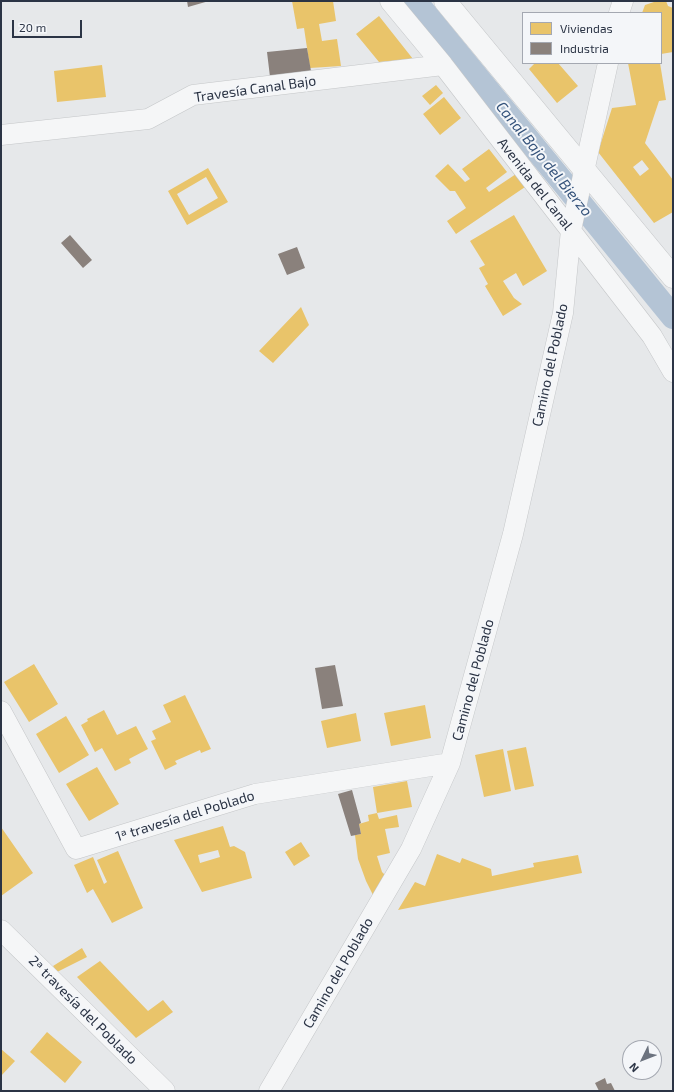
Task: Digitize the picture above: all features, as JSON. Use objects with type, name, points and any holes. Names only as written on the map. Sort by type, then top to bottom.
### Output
[{"type":"street","name":"Avenida del Canal","points":[[390,1],[443,65],[652,336],[673,372]]},
{"type":"street","points":[[445,1],[673,277]]},
{"type":"street","points":[[619,12],[623,1]]},
{"type":"street","name":"Camino del Poblado","points":[[269,1091],[411,849],[450,763],[513,534],[563,313],[571,230],[608,64]]},
{"type":"street","name":"Travesía Canal Bajo","points":[[1,135],[148,119],[193,95],[443,65]]},
{"type":"street","name":"1ª travesía del Poblado","points":[[1,711],[76,849],[255,794],[450,763]]},
{"type":"street","name":"2ª travesía del Poblado","points":[[1,930],[165,1091]]},
{"type":"building: Viviendas","points":[[292,1],[333,1],[336,21],[319,24],[322,41],[337,39],[341,66],[310,68],[304,28],[297,29]]},
{"type":"building: Viviendas","points":[[657,1],[666,1],[668,6],[673,8],[673,52],[662,54],[662,12],[642,12],[645,5]]},
{"type":"building: Viviendas","points":[[379,16],[413,59],[379,62],[356,34]]},
{"type":"building: Viviendas","points":[[534,64],[559,64],[578,86],[557,103],[529,69]]},
{"type":"building: Viviendas","points":[[628,64],[660,64],[666,100],[659,101],[645,143],[673,180],[673,212],[654,223],[598,152],[612,108],[636,105]],"holes":[[[642,160],[649,169],[640,176],[633,167]]]},
{"type":"building: Viviendas","points":[[102,65],[106,97],[57,102],[54,71]]},
{"type":"building: Viviendas","points":[[436,85],[443,93],[430,105],[422,96]]},
{"type":"building: Viviendas","points":[[444,97],[461,118],[440,135],[423,114]]},
{"type":"building: Viviendas","points":[[489,149],[507,172],[486,188],[489,192],[516,174],[525,187],[456,234],[447,221],[466,208],[455,191],[450,191],[435,176],[448,164],[465,182],[470,179],[462,169]]},
{"type":"building: Viviendas","points":[[208,168],[228,202],[187,225],[168,191]],"holes":[[[206,177],[218,198],[189,215],[177,194]]]},
{"type":"building: Viviendas","points":[[514,215],[547,271],[523,286],[516,273],[503,281],[514,298],[522,304],[503,316],[485,286],[488,284],[479,268],[485,265],[470,241]]},
{"type":"building: Viviendas","points":[[301,307],[309,325],[273,363],[259,351]]},
{"type":"building: Viviendas","points":[[34,664],[58,704],[29,722],[4,682]]},
{"type":"building: Viviendas","points":[[185,695],[211,749],[201,753],[200,750],[175,761],[177,764],[165,770],[151,741],[156,739],[152,731],[171,722],[163,705]]},
{"type":"building: Viviendas","points":[[425,705],[431,738],[391,746],[384,713]]},
{"type":"building: Viviendas","points":[[104,710],[117,735],[136,726],[148,749],[129,759],[131,763],[115,771],[102,748],[95,752],[81,725],[88,721],[87,719]]},
{"type":"building: Viviendas","points":[[356,713],[361,741],[327,748],[321,721]]},
{"type":"building: Viviendas","points":[[66,716],[89,755],[59,773],[36,734]]},
{"type":"building: Viviendas","points":[[526,747],[534,786],[515,790],[507,751]]},
{"type":"building: Viviendas","points":[[503,749],[511,791],[484,797],[475,755]]},
{"type":"building: Viviendas","points":[[97,767],[119,804],[89,821],[66,784]]},
{"type":"building: Viviendas","points":[[407,781],[412,807],[377,813],[373,787]]},
{"type":"building: Viviendas","points":[[377,813],[379,819],[397,815],[399,827],[385,829],[390,853],[377,856],[382,872],[388,878],[376,901],[366,881],[358,859],[355,835],[361,834],[359,824],[369,821],[368,815]]},
{"type":"building: Viviendas","points":[[223,826],[230,847],[234,846],[245,852],[252,878],[202,892],[174,840]],"holes":[[[218,850],[220,857],[200,863],[198,855]]]},
{"type":"building: Viviendas","points":[[1,827],[33,873],[1,896]]},
{"type":"building: Viviendas","points":[[301,842],[310,856],[294,866],[285,852]]},
{"type":"building: Viviendas","points":[[118,851],[143,908],[112,923],[93,889],[87,893],[74,865],[93,857],[104,884],[107,882],[97,860]]},
{"type":"building: Viviendas","points":[[437,854],[460,863],[462,858],[491,869],[492,876],[534,867],[533,863],[578,855],[582,873],[398,910],[415,882],[425,886]]},
{"type":"building: Viviendas","points":[[82,948],[87,957],[57,972],[53,966]]},
{"type":"building: Viviendas","points":[[100,961],[148,1011],[163,1000],[173,1012],[136,1038],[77,977]]},
{"type":"building: Viviendas","points":[[47,1032],[82,1062],[65,1083],[30,1052]]},
{"type":"building: Viviendas","points":[[1,1049],[15,1061],[1,1076]]},
{"type":"building: Industria","points":[[187,1],[209,1],[188,7]]},
{"type":"building: Industria","points":[[307,48],[311,71],[270,77],[267,52]]},
{"type":"building: Industria","points":[[70,235],[92,260],[83,268],[61,243]]},
{"type":"building: Industria","points":[[297,247],[305,268],[287,275],[278,254]]},
{"type":"building: Industria","points":[[335,665],[343,706],[322,709],[315,668]]},
{"type":"building: Industria","points":[[352,790],[361,823],[359,824],[361,834],[351,836],[338,794]]},
{"type":"building: Industria","points":[[605,1078],[607,1084],[611,1083],[615,1091],[599,1091],[595,1083]]},
{"type":"waterway","name":"Canal Bajo del Bierzo","points":[[415,1],[673,317]]}]
